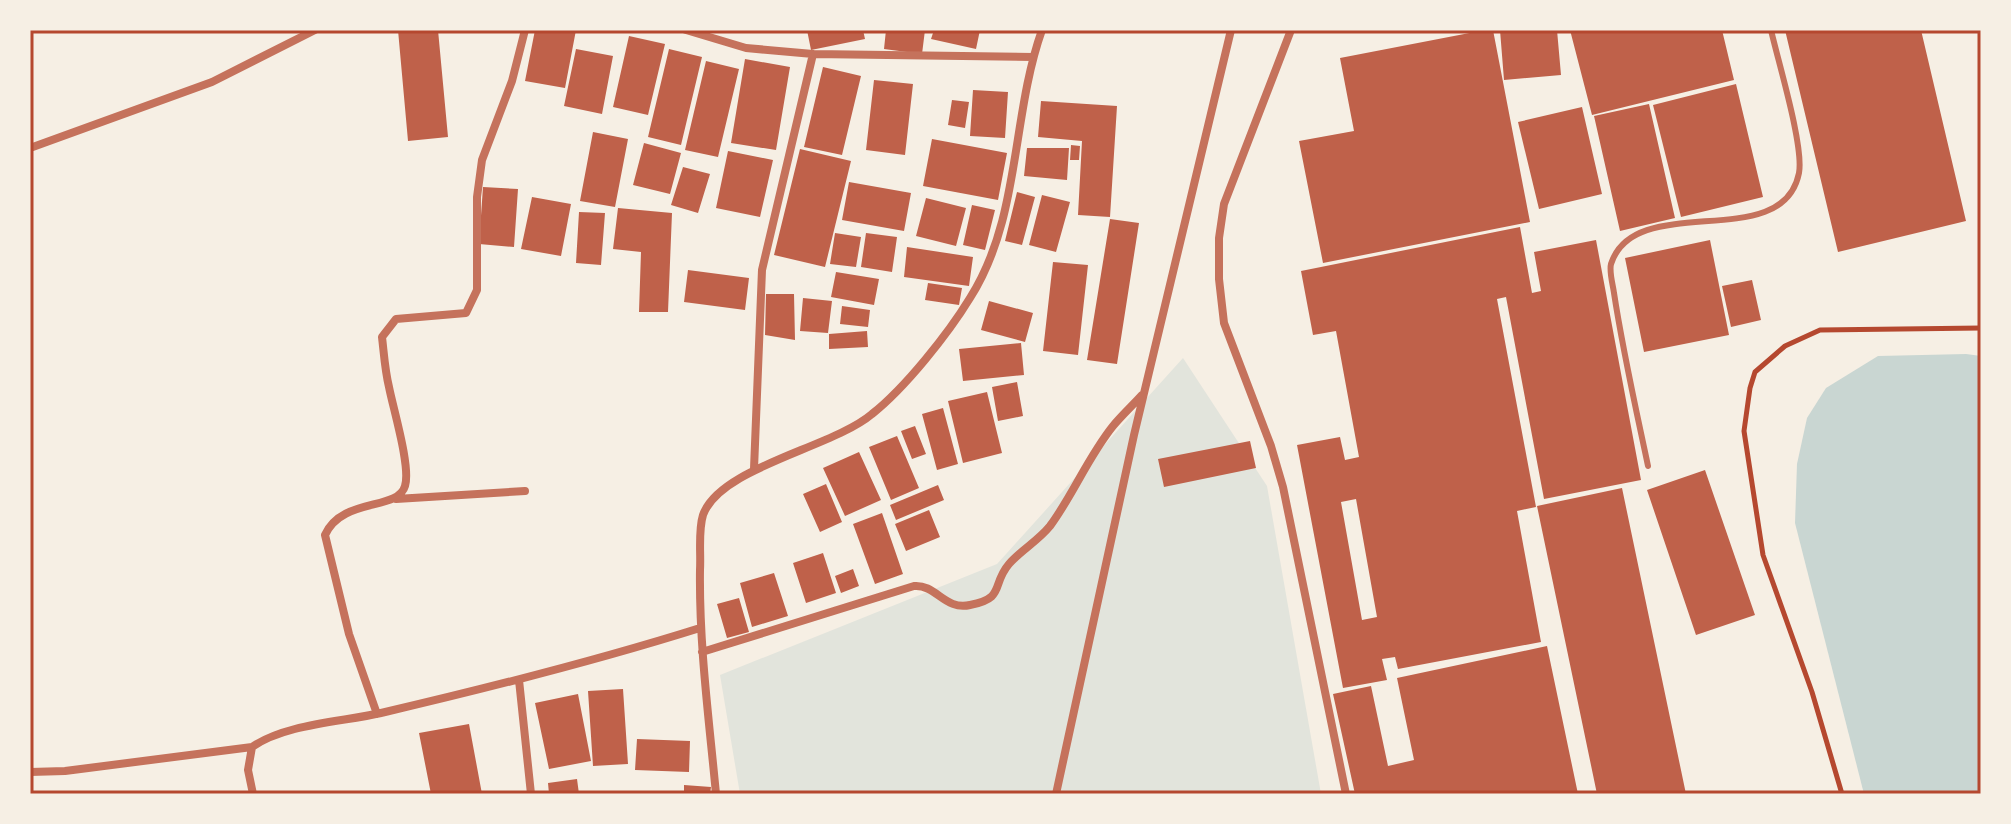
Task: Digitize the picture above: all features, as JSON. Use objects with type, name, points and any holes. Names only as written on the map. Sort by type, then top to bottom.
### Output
[{"type":"street","points":[[30,148],[212,82],[315,30]]},
{"type":"street","points":[[396,499],[405,486],[404,466],[382,337],[396,319],[466,313],[477,290],[477,197],[482,160],[512,81],[525,30]]},
{"type":"street","points":[[686,30],[746,48],[813,54],[1033,57]]},
{"type":"street","points":[[716,794],[700,628],[703,515],[716,496],[754,469],[846,433],[873,414],[919,364],[970,299],[989,263],[1002,223],[1033,57],[1042,30]]},
{"type":"street","points":[[1056,794],[1134,435],[1231,30]]},
{"type":"street","points":[[1291,30],[1224,204],[1219,238],[1219,279],[1224,323],[1267,435],[1283,487],[1346,794]]},
{"type":"street","points":[[754,469],[762,270],[813,54]]},
{"type":"street","points":[[702,652],[914,586],[930,588],[952,605],[965,607],[984,602],[997,592],[1008,565],[1050,525],[1111,428],[1144,394]]},
{"type":"street","points":[[377,714],[349,634],[325,535],[331,522],[341,514],[396,499],[525,491]]},
{"type":"street","points":[[30,772],[65,771],[252,747],[273,735],[519,680],[602,659],[700,628]]},
{"type":"street","points":[[519,680],[531,794]]},
{"type":"street","points":[[252,747],[248,770],[253,794]]},
{"type":"lane","points":[[1648,466],[1618,322],[1610,265],[1625,241],[1645,230],[1755,216],[1773,208],[1790,194],[1799,173],[1798,149],[1771,30]]},
{"type":"path","points":[[1842,794],[1812,692],[1763,555],[1744,431],[1750,388],[1755,372],[1785,346],[1820,330],[1981,328]]},
{"type":"shaded area","points":[[1878,356],[1981,356],[1981,794],[1864,794],[1795,523],[1797,464],[1807,418],[1826,388]]},
{"type":"shaded area","points":[[1183,358],[1267,486],[1321,794],[740,794],[720,675],[997,564]]},
{"type":"building","points":[[398,30],[438,30],[448,137],[408,141]]},
{"type":"building","points":[[535,30],[576,30],[565,88],[525,81]]},
{"type":"building","points":[[807,30],[863,30],[865,39],[811,50]]},
{"type":"building","points":[[886,30],[925,30],[922,54],[884,49]]},
{"type":"building","points":[[934,30],[980,30],[976,49],[931,39]]},
{"type":"building","points":[[1493,30],[1530,222],[1323,263],[1299,141],[1354,131],[1340,58]]},
{"type":"building","points":[[1500,30],[1557,30],[1561,75],[1504,80]]},
{"type":"building","points":[[1570,30],[1722,30],[1734,80],[1592,115]]},
{"type":"building","points":[[1785,30],[1921,30],[1966,221],[1838,252]]},
{"type":"building","points":[[629,36],[665,44],[648,115],[613,107]]},
{"type":"building","points":[[576,49],[613,56],[602,114],[564,106]]},
{"type":"building","points":[[669,49],[702,57],[681,145],[648,137]]},
{"type":"building","points":[[745,59],[790,67],[776,150],[731,143]]},
{"type":"building","points":[[706,61],[739,69],[718,157],[685,150]]},
{"type":"building","points":[[823,67],[861,76],[842,155],[804,147]]},
{"type":"building","points":[[874,80],[913,84],[905,155],[866,150]]},
{"type":"building","points":[[1736,84],[1763,197],[1681,217],[1653,105]]},
{"type":"building","points":[[973,90],[1008,92],[1005,138],[970,136]]},
{"type":"building","points":[[952,100],[969,102],[965,128],[948,125]]},
{"type":"building","points":[[1041,101],[1117,106],[1110,217],[1078,215],[1082,141],[1038,137]]},
{"type":"building","points":[[1649,104],[1675,218],[1620,231],[1594,116]]},
{"type":"building","points":[[1582,107],[1602,194],[1539,209],[1518,122]]},
{"type":"building","points":[[593,132],[628,139],[615,207],[580,201]]},
{"type":"building","points":[[932,139],[1007,153],[998,200],[923,186]]},
{"type":"building","points":[[644,143],[681,153],[670,194],[633,185]]},
{"type":"building","points":[[1071,145],[1080,146],[1079,160],[1070,160]]},
{"type":"building","points":[[1027,148],[1069,148],[1067,180],[1024,176]]},
{"type":"building","points":[[800,149],[851,161],[825,267],[774,255]]},
{"type":"building","points":[[728,151],[773,160],[760,217],[716,208]]},
{"type":"building","points":[[683,167],[710,174],[698,213],[671,205]]},
{"type":"building","points":[[849,182],[911,193],[904,231],[842,220]]},
{"type":"building","points":[[483,187],[518,189],[514,247],[479,244]]},
{"type":"building","points":[[1017,192],[1035,197],[1022,245],[1005,241]]},
{"type":"building","points":[[1042,195],[1070,202],[1056,252],[1029,245]]},
{"type":"building","points":[[532,197],[571,204],[561,256],[521,249]]},
{"type":"building","points":[[926,198],[966,208],[956,246],[916,236]]},
{"type":"building","points":[[972,205],[995,210],[985,250],[963,245]]},
{"type":"building","points":[[618,208],[672,213],[668,312],[639,312],[641,252],[613,249]]},
{"type":"building","points":[[579,212],[605,213],[601,265],[576,263]]},
{"type":"building","points":[[1110,219],[1139,223],[1117,364],[1087,360]]},
{"type":"building","points":[[1520,227],[1532,293],[1541,291],[1534,252],[1596,240],[1641,480],[1544,499],[1506,297],[1497,299],[1536,507],[1517,511],[1541,642],[1398,669],[1395,657],[1382,659],[1387,680],[1343,688],[1297,445],[1340,437],[1345,460],[1359,457],[1336,331],[1313,335],[1301,271]],"holes":[[[1356,499],[1377,617],[1362,620],[1341,502]]]},
{"type":"building","points":[[835,233],[861,237],[856,267],[830,264]]},
{"type":"building","points":[[866,233],[897,237],[892,272],[861,267]]},
{"type":"building","points":[[1710,240],[1729,335],[1644,352],[1625,258]]},
{"type":"building","points":[[907,247],[973,257],[969,286],[904,277]]},
{"type":"building","points":[[1053,262],[1088,265],[1078,355],[1043,351]]},
{"type":"building","points":[[688,270],[749,278],[745,310],[684,302]]},
{"type":"building","points":[[836,272],[879,279],[874,305],[831,297]]},
{"type":"building","points":[[1752,280],[1761,320],[1731,327],[1722,286]]},
{"type":"building","points":[[928,283],[962,288],[959,305],[925,300]]},
{"type":"building","points":[[766,294],[794,294],[795,340],[765,335]]},
{"type":"building","points":[[803,298],[832,301],[828,333],[800,331]]},
{"type":"building","points":[[989,301],[1033,313],[1025,342],[981,330]]},
{"type":"building","points":[[842,306],[870,310],[868,327],[840,324]]},
{"type":"building","points":[[867,331],[868,347],[829,349],[829,334]]},
{"type":"building","points":[[1021,343],[1024,375],[963,381],[959,349]]},
{"type":"building","points":[[1017,382],[1023,416],[998,421],[992,387]]},
{"type":"building","points":[[987,392],[1002,453],[963,463],[948,401]]},
{"type":"building","points":[[943,408],[958,464],[937,470],[922,414]]},
{"type":"building","points":[[915,426],[926,454],[912,459],[901,431]]},
{"type":"building","points":[[897,436],[919,488],[891,500],[869,447]]},
{"type":"building","points":[[1250,441],[1256,468],[1164,487],[1158,459]]},
{"type":"building","points":[[859,452],[881,500],[845,516],[823,468]]},
{"type":"building","points":[[1705,470],[1755,615],[1696,635],[1647,490]]},
{"type":"building","points":[[826,484],[842,522],[820,532],[803,494]]},
{"type":"building","points":[[938,485],[944,500],[896,520],[890,505]]},
{"type":"building","points":[[1622,488],[1686,794],[1597,794],[1537,506]]},
{"type":"building","points":[[929,510],[940,537],[906,551],[895,524]]},
{"type":"building","points":[[882,513],[903,574],[875,584],[853,524]]},
{"type":"building","points":[[823,553],[836,593],[806,603],[793,563]]},
{"type":"building","points":[[853,569],[859,586],[841,593],[835,576]]},
{"type":"building","points":[[774,573],[788,616],[752,627],[740,583]]},
{"type":"building","points":[[739,598],[749,632],[727,638],[717,604]]},
{"type":"building","points":[[1547,646],[1578,794],[1355,794],[1333,694],[1371,686],[1388,766],[1414,760],[1397,678]]},
{"type":"building","points":[[623,689],[628,764],[593,766],[588,691]]},
{"type":"building","points":[[578,694],[591,761],[549,769],[535,703]]},
{"type":"building","points":[[469,724],[482,794],[431,794],[419,733]]},
{"type":"building","points":[[637,739],[690,741],[689,772],[635,770]]},
{"type":"building","points":[[577,779],[579,794],[549,794],[548,783]]},
{"type":"building","points":[[684,785],[711,787],[710,794],[684,794]]}]
